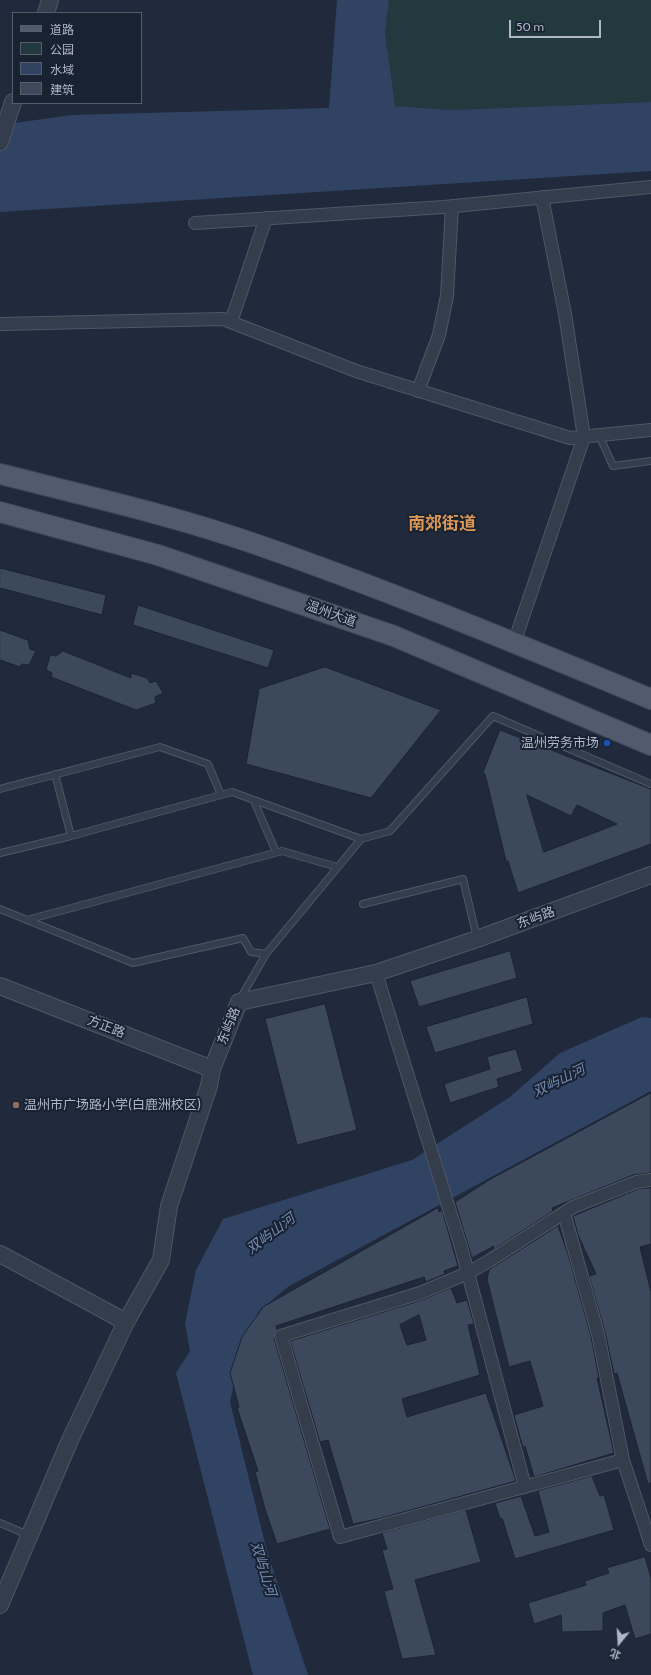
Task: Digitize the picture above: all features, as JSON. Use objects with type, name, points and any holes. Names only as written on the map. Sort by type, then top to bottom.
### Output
[{"type":"main road","points":[[0,474],[179,521],[260,546],[432,609],[651,700]]},
{"type":"main road","name":"温州大道","points":[[0,512],[158,555],[387,634],[651,745]]},
{"type":"street","points":[[46,12],[50,0]]},
{"type":"street","points":[[0,142],[12,104]]},
{"type":"street","points":[[195,223],[452,206],[651,187]]},
{"type":"street","points":[[514,643],[584,437],[565,314],[542,197]]},
{"type":"street","points":[[418,391],[439,335],[447,296],[452,206]]},
{"type":"street","points":[[231,322],[266,218]]},
{"type":"street","points":[[0,324],[223,319],[356,371],[570,438],[651,430]]},
{"type":"street","name":"东屿路","points":[[0,1605],[70,1440],[126,1322],[161,1260],[168,1206],[209,1086],[212,1069],[239,1002],[376,973],[477,939],[651,875]]},
{"type":"street","points":[[376,973],[448,1204],[525,1487]]},
{"type":"street","name":"方正路","points":[[0,986],[212,1069]]},
{"type":"street","points":[[623,1460],[340,1537],[281,1336],[420,1293],[468,1273],[573,1207],[636,1182],[651,1180]]},
{"type":"street","points":[[564,1213],[598,1334],[623,1460],[651,1544]]},
{"type":"street","points":[[0,1254],[126,1322]]},
{"type":"lane","points":[[599,435],[613,466],[651,461]]},
{"type":"lane","points":[[239,1002],[266,954],[361,839],[390,831],[493,716],[651,784]]},
{"type":"lane","points":[[0,789],[160,747],[208,764],[221,795]]},
{"type":"lane","points":[[55,774],[71,836]]},
{"type":"lane","points":[[0,853],[71,836],[232,792],[361,839]]},
{"type":"lane","points":[[254,800],[276,852]]},
{"type":"lane","points":[[27,920],[282,850],[337,867]]},
{"type":"lane","points":[[363,904],[463,879],[477,939]]},
{"type":"lane","points":[[0,910],[133,963],[243,938],[251,952],[266,954]]},
{"type":"lane","points":[[0,1523],[30,1535]]},
{"type":"green space","points":[[389,0],[651,0],[651,102],[452,110],[394,106],[385,33]]},
{"type":"water","points":[[337,0],[389,0],[385,33],[395,106],[452,110],[651,102],[651,171],[0,212],[0,125],[72,115],[329,108]]},
{"type":"water","name":"双屿山河","points":[[642,1017],[651,1018],[651,1091],[289,1286],[259,1311],[240,1356],[230,1402],[267,1551],[308,1675],[253,1675],[176,1373],[190,1351],[185,1323],[196,1270],[223,1219],[412,1160],[510,1097],[560,1053]]},
{"type":"building","points":[[0,568],[106,595],[102,615],[0,588]]},
{"type":"building","points":[[138,605],[274,650],[268,668],[133,625]]},
{"type":"building","points":[[0,630],[28,640],[30,649],[36,651],[29,665],[22,664],[20,667],[0,660]]},
{"type":"building","points":[[63,651],[131,678],[131,673],[147,678],[150,683],[156,681],[163,693],[155,697],[156,703],[136,710],[51,677],[52,673],[46,670],[50,655],[56,656]]},
{"type":"building","points":[[325,667],[441,710],[371,798],[246,764],[259,689]]},
{"type":"building","points":[[500,730],[651,789],[651,844],[518,893],[508,861],[506,861],[485,774],[483,773]],"holes":[[[527,795],[571,816],[577,805],[617,824],[544,852]]]},
{"type":"building","points":[[510,951],[517,978],[419,1007],[410,981]]},
{"type":"building","points":[[527,997],[533,1024],[435,1053],[426,1027]]},
{"type":"building","points":[[325,1004],[357,1130],[297,1145],[265,1019]]},
{"type":"building","points":[[516,1049],[523,1071],[497,1079],[499,1087],[450,1103],[444,1084],[490,1069],[487,1057]]},
{"type":"building","points":[[651,1093],[651,1173],[633,1175],[552,1208],[553,1211],[493,1250],[494,1246],[472,1258],[455,1202],[489,1180]]},
{"type":"building","points":[[651,1188],[651,1244],[640,1247],[651,1292],[651,1483],[648,1484],[617,1373],[614,1374],[605,1332],[589,1276],[596,1274],[578,1235],[573,1216],[638,1189]]},
{"type":"building","points":[[438,1208],[439,1212],[442,1210],[458,1266],[444,1271],[445,1274],[426,1282],[424,1277],[276,1326],[277,1330],[274,1338],[330,1529],[277,1544],[265,1509],[255,1472],[258,1471],[237,1408],[239,1407],[230,1373],[242,1337],[263,1307]]},
{"type":"building","points":[[558,1226],[568,1254],[591,1336],[599,1378],[597,1378],[614,1453],[534,1477],[525,1446],[523,1448],[514,1415],[543,1406],[530,1361],[509,1367],[487,1279],[489,1270]]},
{"type":"building","points":[[451,1288],[457,1303],[467,1300],[474,1324],[468,1325],[480,1375],[402,1399],[407,1417],[486,1393],[516,1481],[378,1519],[353,1524],[328,1440],[320,1442],[290,1341],[422,1300]],"holes":[[[419,1315],[426,1340],[407,1345],[400,1325]]]},
{"type":"building","points":[[592,1476],[600,1496],[604,1495],[614,1530],[515,1559],[502,1518],[500,1519],[495,1503],[521,1496],[535,1536],[549,1532],[538,1491]]},
{"type":"building","points":[[466,1510],[481,1562],[415,1580],[436,1655],[402,1659],[384,1591],[393,1589],[382,1550],[387,1549],[382,1533]]},
{"type":"building","points":[[645,1557],[651,1578],[651,1634],[635,1639],[625,1605],[603,1613],[603,1631],[562,1632],[561,1615],[534,1624],[528,1603],[586,1585],[585,1581],[609,1573],[607,1568]]},
{"type":"place","name":"温州劳务市场","points":[[607,743]]},
{"type":"place","name":"温州市广场路小学(白鹿洲校区)","points":[[16,1105]]},
{"type":"district","name":"南郊街道","points":[[442,524]]}]
